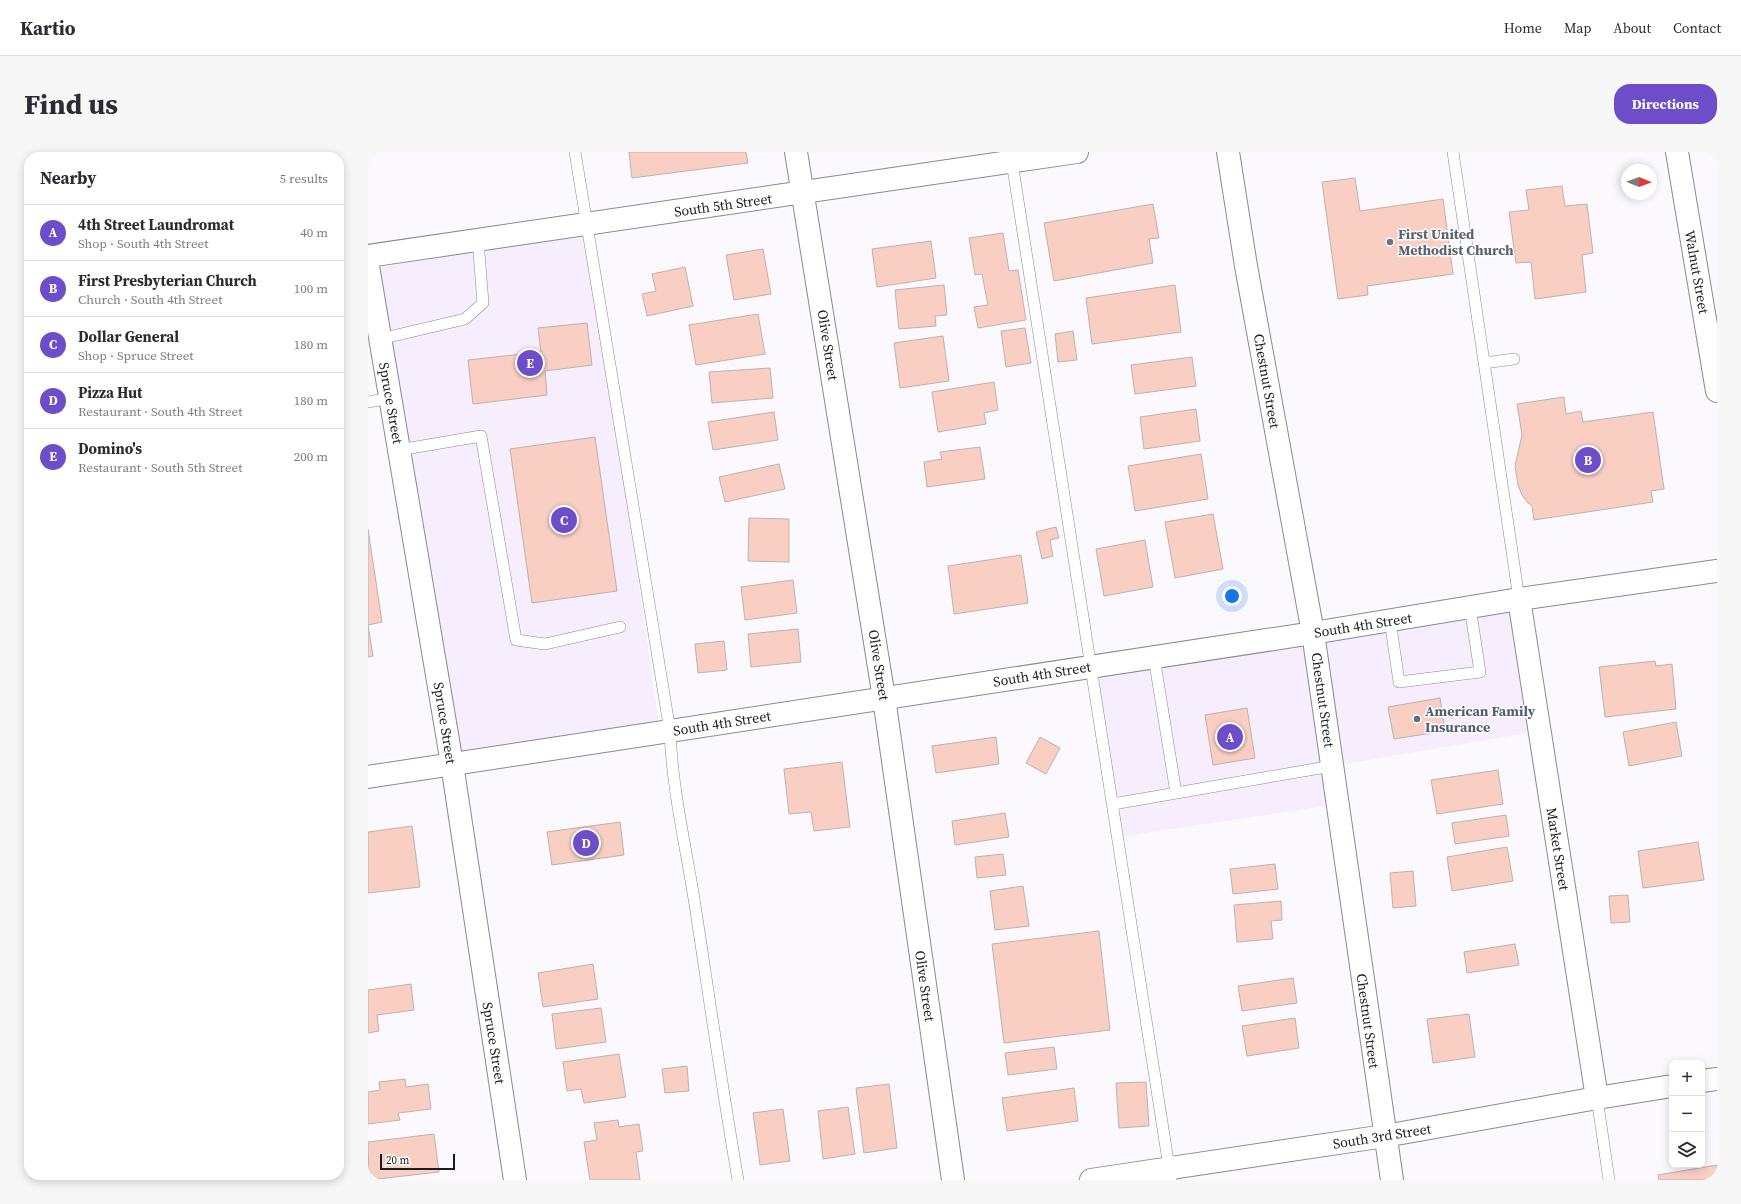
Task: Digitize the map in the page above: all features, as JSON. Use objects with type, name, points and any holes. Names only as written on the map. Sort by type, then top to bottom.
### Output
[{"type":"main road","name":"Olive Street","points":[[796,152],[804,193],[884,698],[953,1180]]},
{"type":"main road","name":"South 5th Street","points":[[368,256],[804,193],[1022,158],[1077,152]]},
{"type":"main road","name":"Chestnut Street","points":[[1228,152],[1246,266],[1313,633],[1392,1180]]},
{"type":"main road","name":"Walnut Street","points":[[1677,152],[1717,391]]},
{"type":"main road","name":"Spruce Street","points":[[368,266],[452,764],[515,1180]]},
{"type":"main road","name":"South 4th Street","points":[[368,777],[1313,633],[1519,599],[1717,571]]},
{"type":"main road","name":"Market Street","points":[[1519,599],[1597,1098]]},
{"type":"main road","points":[[1705,1081],[1717,1079]]},
{"type":"main road","name":"South 3rd Street","points":[[1091,1180],[1170,1174],[1669,1086]]},
{"type":"lane","points":[[575,152],[670,731],[671,763],[738,1180]]},
{"type":"lane","points":[[1453,152],[1519,599]]},
{"type":"lane","points":[[1022,158],[1092,666],[1170,1174]]},
{"type":"lane","points":[[380,339],[465,319],[483,303],[478,240]]},
{"type":"lane","points":[[1484,363],[1514,359]]},
{"type":"lane","points":[[368,402],[390,398]]},
{"type":"lane","points":[[399,450],[481,436],[516,640],[545,644],[620,627]]},
{"type":"lane","points":[[1390,620],[1399,682],[1480,672],[1470,607]]},
{"type":"lane","points":[[1154,657],[1176,793]]},
{"type":"lane","points":[[1113,804],[1332,766]]},
{"type":"lane","points":[[1597,1098],[1610,1180]]},
{"type":"shaded area","points":[[587,224],[660,732],[452,764],[368,266]]},
{"type":"shaded area","points":[[1519,599],[1540,731],[1332,766],[1338,804],[1118,837],[1092,666]]},
{"type":"building","points":[[629,152],[746,152],[748,163],[632,178]]},
{"type":"building","name":"First United Methodist Church","points":[[1355,178],[1360,211],[1443,199],[1453,274],[1367,286],[1368,295],[1338,299],[1322,182]]},
{"type":"building","points":[[1562,186],[1565,206],[1587,204],[1593,253],[1582,255],[1586,292],[1535,299],[1531,262],[1516,263],[1509,212],[1529,210],[1526,190]]},
{"type":"building","points":[[1153,204],[1159,238],[1149,239],[1153,263],[1054,281],[1044,223]]},
{"type":"building","points":[[1003,233],[1009,271],[1018,270],[1026,320],[978,328],[974,307],[988,305],[982,274],[975,275],[969,238]]},
{"type":"building","points":[[931,241],[936,278],[877,287],[872,249]]},
{"type":"building","points":[[763,249],[771,294],[734,300],[726,255]]},
{"type":"building","points":[[685,267],[693,306],[647,316],[642,294],[656,291],[652,274]]},
{"type":"building","points":[[944,285],[947,315],[935,316],[936,326],[899,329],[895,290]]},
{"type":"building","points":[[1175,285],[1181,332],[1092,344],[1086,298]]},
{"type":"building","points":[[758,314],[765,354],[696,365],[689,325]]},
{"type":"building","points":[[587,323],[592,365],[545,371],[547,395],[473,404],[468,360],[541,352],[538,328]]},
{"type":"building","points":[[1025,328],[1031,363],[1006,367],[1001,331]]},
{"type":"building","points":[[1073,331],[1077,360],[1058,362],[1055,334]]},
{"type":"building","points":[[943,336],[949,381],[900,388],[894,343]]},
{"type":"building","points":[[1192,357],[1196,386],[1135,394],[1131,365]]},
{"type":"building","points":[[770,368],[773,398],[712,403],[709,372]]},
{"type":"building","points":[[994,382],[998,410],[984,413],[986,424],[938,432],[932,392]]},
{"type":"building","points":[[1564,397],[1566,414],[1581,411],[1583,422],[1653,412],[1664,489],[1651,491],[1653,502],[1534,520],[1532,506],[1522,495],[1518,485],[1515,466],[1522,435],[1517,404]]},
{"type":"building","points":[[1196,409],[1200,441],[1144,449],[1140,417]]},
{"type":"building","points":[[774,412],[778,440],[713,450],[708,422]]},
{"type":"building","points":[[595,437],[617,591],[532,603],[510,449]]},
{"type":"building","points":[[980,447],[985,479],[927,487],[924,462],[942,459],[940,452]]},
{"type":"building","points":[[1201,454],[1208,499],[1135,511],[1128,466]]},
{"type":"building","points":[[779,464],[785,489],[725,502],[719,477]]},
{"type":"building","points":[[1213,514],[1223,569],[1175,578],[1165,522]]},
{"type":"building","points":[[749,518],[789,519],[789,562],[748,561]]},
{"type":"building","points":[[1056,527],[1059,538],[1050,540],[1053,556],[1042,559],[1036,532]]},
{"type":"building","points":[[368,529],[382,622],[368,625]]},
{"type":"building","points":[[1145,540],[1153,587],[1104,596],[1096,549]]},
{"type":"building","points":[[1021,555],[1028,603],[954,614],[948,566]]},
{"type":"building","points":[[793,580],[797,613],[745,620],[741,587]]},
{"type":"building","points":[[368,625],[373,656],[368,657]]},
{"type":"building","points":[[798,629],[801,662],[751,667],[748,634]]},
{"type":"building","points":[[724,641],[727,670],[698,673],[695,644]]},
{"type":"building","points":[[1655,661],[1656,666],[1672,664],[1676,709],[1605,717],[1599,667]]},
{"type":"building","name":"American Family Insurance","points":[[1440,698],[1445,731],[1394,739],[1388,707]]},
{"type":"building","points":[[1247,708],[1255,758],[1213,765],[1205,715]]},
{"type":"building","points":[[1676,722],[1682,756],[1629,766],[1623,732]]},
{"type":"building","points":[[996,737],[999,764],[936,773],[932,746]]},
{"type":"building","points":[[1040,737],[1060,748],[1046,774],[1026,763]]},
{"type":"building","points":[[842,762],[850,827],[814,831],[811,812],[789,814],[784,769]]},
{"type":"building","points":[[1498,770],[1503,804],[1437,814],[1431,780]]},
{"type":"building","points":[[1005,813],[1009,837],[955,845],[952,821]]},
{"type":"building","points":[[1506,815],[1509,836],[1455,844],[1452,823]]},
{"type":"building","points":[[620,822],[624,855],[552,865],[547,832]]},
{"type":"building","points":[[412,826],[420,887],[368,893],[368,832]]},
{"type":"building","points":[[1698,842],[1704,880],[1643,888],[1638,851]]},
{"type":"building","points":[[1507,847],[1513,881],[1452,891],[1447,857]]},
{"type":"building","points":[[1003,854],[1006,875],[977,878],[975,857]]},
{"type":"building","points":[[1275,864],[1278,889],[1233,894],[1230,869]]},
{"type":"building","points":[[1413,871],[1416,906],[1393,908],[1390,873]]},
{"type":"building","points":[[1023,886],[1029,926],[995,930],[990,891]]},
{"type":"building","points":[[1628,895],[1630,922],[1611,923],[1609,896]]},
{"type":"building","points":[[1281,901],[1282,920],[1271,921],[1273,939],[1237,942],[1234,905]]},
{"type":"building","points":[[1099,931],[1110,1030],[1004,1043],[992,944]]},
{"type":"building","points":[[1515,944],[1519,965],[1467,973],[1464,952]]},
{"type":"building","points":[[593,964],[598,999],[543,1007],[538,973]]},
{"type":"building","points":[[1293,978],[1297,1003],[1242,1011],[1238,986]]},
{"type":"building","points":[[411,984],[414,1010],[377,1015],[379,1031],[368,1033],[368,990]]},
{"type":"building","points":[[601,1008],[606,1042],[556,1049],[552,1014]]},
{"type":"building","points":[[1469,1014],[1475,1057],[1433,1063],[1427,1019]]},
{"type":"building","points":[[1295,1018],[1299,1048],[1247,1056],[1242,1026]]},
{"type":"building","points":[[1054,1047],[1057,1069],[1008,1075],[1005,1053]]},
{"type":"building","points":[[619,1054],[626,1097],[584,1103],[581,1089],[567,1091],[563,1062]]},
{"type":"building","points":[[687,1066],[689,1091],[665,1093],[662,1069]]},
{"type":"building","points":[[405,1079],[406,1087],[428,1084],[431,1109],[398,1113],[400,1120],[368,1124],[368,1092],[380,1090],[379,1082]]},
{"type":"building","points":[[1146,1082],[1149,1126],[1119,1128],[1116,1083]]},
{"type":"building","points":[[889,1084],[897,1148],[864,1153],[856,1088]]},
{"type":"building","points":[[1074,1088],[1078,1121],[1007,1131],[1002,1098]]},
{"type":"building","points":[[848,1107],[855,1154],[823,1159],[818,1111]]},
{"type":"building","points":[[783,1109],[790,1161],[760,1165],[753,1113]]},
{"type":"building","points":[[618,1120],[619,1127],[639,1124],[643,1151],[636,1152],[640,1180],[590,1180],[584,1142],[597,1140],[594,1123]]},
{"type":"building","points":[[434,1134],[439,1172],[369,1180],[368,1142]]},
{"type":"building","points":[[1717,1165],[1717,1180],[1659,1180],[1658,1175]]},
{"type":"place","name":"First United Methodist Church","points":[[1390,242]]},
{"type":"place","name":"Domino's","points":[[530,363]]},
{"type":"place","name":"First Presbyterian Church","points":[[1588,460]]},
{"type":"place","name":"Dollar General","points":[[564,520]]},
{"type":"place","name":"American Family Insurance","points":[[1417,719]]},
{"type":"place","name":"4th Street Laundromat","points":[[1230,737]]},
{"type":"place","name":"Pizza Hut","points":[[586,843]]}]
